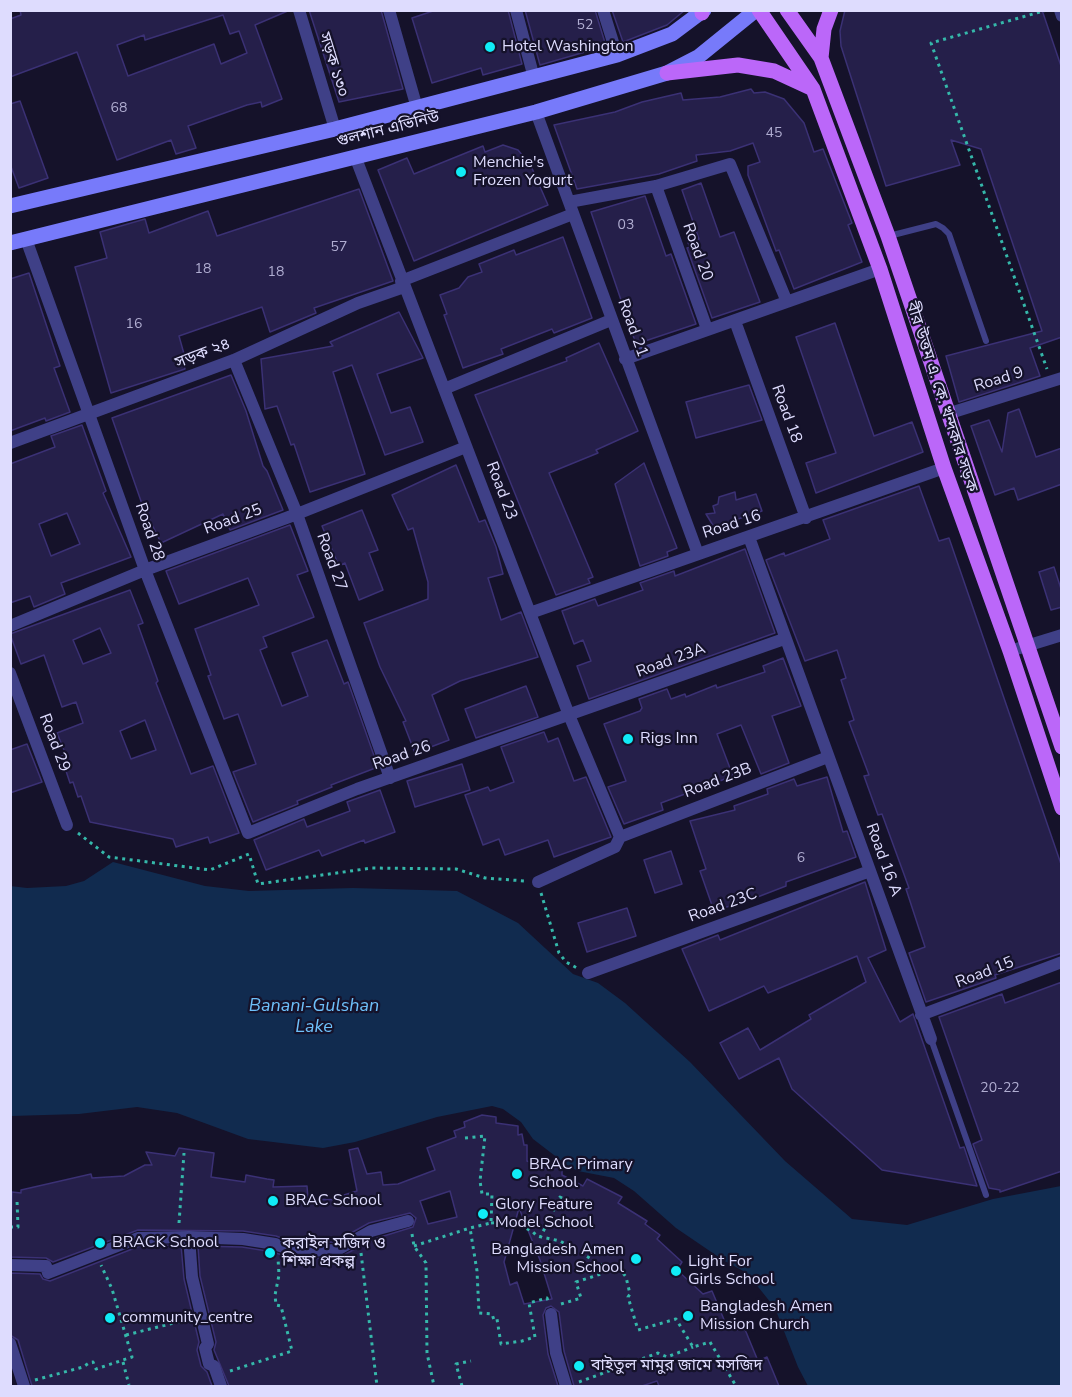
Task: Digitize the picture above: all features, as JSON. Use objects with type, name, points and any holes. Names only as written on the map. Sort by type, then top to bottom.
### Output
[{"type":"main road","name":"গুলশান এভিনিউ","points":[[10,243],[536,112],[667,73],[698,57],[758,10]]},
{"type":"main road","name":"বীর উত্তম এ. কে. খন্দকার সড়ক","points":[[758,10],[813,89],[880,269],[944,468],[1010,651],[1062,808]]},
{"type":"main road","name":"বীর উত্তম এ. কে. খন্দকার সড়ক","points":[[787,10],[821,58],[888,236],[1062,747]]},
{"type":"main road","points":[[821,58],[824,29],[831,10]]},
{"type":"main road","name":"গুলশান এভিনিউ","points":[[10,206],[335,129],[618,56],[672,34],[703,11]]},
{"type":"main road","points":[[667,73],[738,65],[774,71],[813,89]]},
{"type":"street","name":"সড়ক ১৩০","points":[[299,10],[335,129]]},
{"type":"street","points":[[389,10],[417,108]]},
{"type":"street","points":[[516,10],[534,78]]},
{"type":"street","points":[[603,10],[618,56]]},
{"type":"street","points":[[1060,10],[1062,16]]},
{"type":"street","name":"Road 21","points":[[536,112],[698,554]]},
{"type":"street","name":"Road 23","points":[[355,156],[402,284],[569,715],[620,837]]},
{"type":"street","name":"সড়ক ২৪","points":[[10,443],[234,360],[571,208],[730,164],[787,302]]},
{"type":"street","name":"Road 20","points":[[656,186],[707,330]]},
{"type":"street","name":"Road 28","points":[[26,239],[145,570],[248,833]]},
{"type":"street","points":[[626,359],[880,269]]},
{"type":"street","points":[[444,389],[611,320]]},
{"type":"street","name":"Road 18","points":[[735,321],[806,518]]},
{"type":"street","name":"Road 27","points":[[234,360],[297,514],[390,778]]},
{"type":"street","name":"Road 9","points":[[947,414],[1056,380]]},
{"type":"street","name":"Road 25","points":[[10,626],[145,570],[297,514],[466,447]]},
{"type":"street","name":"Road 16","points":[[530,613],[944,468]]},
{"type":"street","name":"Road 16 A","points":[[748,537],[930,1039]]},
{"type":"street","points":[[1010,651],[1062,634]]},
{"type":"street","name":"Road 23A","points":[[569,715],[784,639]]},
{"type":"street","name":"Road 29","points":[[10,673],[67,825]]},
{"type":"street","name":"Road 26","points":[[248,833],[390,778],[569,715]]},
{"type":"street","name":"Road 23B","points":[[538,882],[615,847],[620,837],[828,757]]},
{"type":"street","name":"Road 23C","points":[[588,973],[870,871]]},
{"type":"street","name":"Road 15","points":[[921,1015],[1062,962]]},
{"type":"street","points":[[10,1264],[46,1266],[48,1273],[138,1238],[243,1239],[294,1251],[337,1250],[371,1232],[408,1221]]},
{"type":"street","points":[[184,1237],[200,1317],[208,1344],[206,1348],[209,1364],[214,1366],[219,1381]]},
{"type":"street","points":[[551,1310],[556,1353],[566,1386]]},
{"type":"street","points":[[10,1343],[24,1385]]},
{"type":"lane","points":[[888,236],[936,224],[944,228],[949,234],[986,341]]},
{"type":"lane","name":"Road 16 A","points":[[930,1039],[986,1195]]},
{"type":"path","points":[[1047,10],[931,43],[1056,380]]},
{"type":"path","points":[[67,825],[109,857],[210,870],[249,854],[258,884],[321,873],[396,868],[456,869],[485,878],[538,882],[559,953],[566,962],[588,973]]},
{"type":"path","points":[[465,1138],[485,1136],[480,1181],[482,1194],[492,1194],[490,1222]]},
{"type":"path","points":[[184,1153],[184,1237]]},
{"type":"path","points":[[540,1238],[560,1197],[580,1207]]},
{"type":"path","points":[[10,1227],[18,1227],[17,1200]]},
{"type":"path","points":[[408,1221],[414,1246],[426,1263],[427,1353],[434,1386]]},
{"type":"path","points":[[414,1246],[490,1222],[510,1221],[540,1238],[560,1240],[607,1269]]},
{"type":"path","points":[[470,1228],[477,1271],[479,1313],[492,1314],[494,1320],[497,1319],[501,1344],[535,1337],[529,1303],[547,1298],[551,1310],[581,1298],[576,1282],[602,1274],[616,1264],[626,1277],[630,1294],[628,1297],[639,1330],[676,1318],[693,1347]]},
{"type":"path","points":[[359,1239],[366,1315],[372,1336],[377,1386]]},
{"type":"path","points":[[219,1381],[292,1351],[281,1306],[276,1305],[279,1246]]},
{"type":"path","points":[[24,1385],[83,1367],[89,1363],[93,1362],[96,1369],[123,1362],[132,1357],[112,1289],[96,1256]]},
{"type":"path","points":[[126,1335],[200,1317]]},
{"type":"path","points":[[566,1386],[658,1353],[667,1358],[709,1340],[736,1386]]},
{"type":"path","points":[[462,1386],[456,1364],[471,1361]]},
{"type":"path","points":[[123,1362],[129,1385]]},
{"type":"water","name":"Banani-Gulshan Lake","points":[[113,862],[205,886],[249,891],[353,888],[457,891],[518,923],[573,974],[598,983],[625,1003],[690,1062],[785,1161],[852,1219],[907,1225],[993,1199],[1061,1186],[1061,1386],[808,1386],[798,1367],[775,1308],[747,1273],[723,1260],[676,1228],[634,1191],[614,1178],[578,1171],[567,1165],[533,1139],[521,1122],[503,1109],[492,1106],[437,1117],[355,1142],[323,1148],[248,1139],[177,1113],[137,1107],[79,1114],[11,1116],[10,886],[27,888],[66,886],[84,881]]},
{"type":"building","points":[[20,10],[290,10],[255,25],[282,99],[262,107],[261,102],[247,105],[188,126],[196,148],[176,154],[171,140],[117,160],[77,52],[10,77],[10,19],[21,15]],"holes":[[[223,15],[230,34],[239,31],[247,53],[221,64],[214,44],[128,76],[117,45],[144,35],[145,40]]]},
{"type":"building","points":[[309,10],[381,10],[403,89],[339,102]]},
{"type":"building","points":[[436,10],[508,10],[522,64],[483,75],[481,68],[432,83],[412,18]]},
{"type":"building","points":[[525,10],[595,10],[606,46],[540,65]]},
{"type":"building","points":[[612,10],[685,10],[667,25],[623,42]]},
{"type":"building","points":[[845,10],[1042,10],[1062,69],[1062,337],[1030,348],[1040,376],[959,402],[946,356],[1042,331],[981,149],[951,140],[960,165],[886,186],[841,46],[840,31]]},
{"type":"building","points":[[751,89],[754,93],[765,92],[784,99],[804,123],[814,152],[823,149],[852,223],[848,225],[862,262],[794,289],[779,250],[776,251],[748,175],[748,166],[760,162],[753,143],[730,151],[696,155],[697,161],[659,174],[577,189],[554,125],[615,112],[642,102],[681,93],[683,100],[720,97]]},
{"type":"building","points":[[20,101],[48,178],[19,188],[10,164],[10,104]]},
{"type":"building","points":[[503,145],[518,150],[531,166],[548,205],[414,261],[378,170],[407,158],[414,174],[483,146],[485,152]]},
{"type":"building","points":[[701,183],[720,237],[734,232],[760,302],[712,318],[687,248],[690,247],[688,243],[699,239],[682,190]]},
{"type":"building","points":[[359,189],[393,281],[314,308],[316,313],[270,332],[262,307],[179,336],[186,361],[183,362],[185,369],[111,393],[75,267],[107,258],[100,232],[145,219],[149,233],[208,211],[217,236]]},
{"type":"building","points":[[645,196],[666,256],[671,254],[696,324],[636,344],[591,212]]},
{"type":"building","points":[[563,237],[592,318],[554,333],[552,329],[501,349],[503,354],[463,368],[444,315],[447,314],[440,295],[459,288],[468,277],[482,272],[479,264],[514,250],[516,255]]},
{"type":"building","points":[[29,273],[60,366],[54,368],[70,412],[46,421],[45,418],[10,431],[10,279]]},
{"type":"building","points":[[399,312],[423,358],[377,374],[391,413],[410,407],[423,442],[385,455],[352,365],[333,372],[365,474],[310,492],[294,444],[291,445],[277,406],[265,409],[261,359],[333,346],[330,342]]},
{"type":"building","points":[[835,323],[874,436],[912,422],[923,452],[816,493],[806,463],[836,453],[796,337]]},
{"type":"building","points":[[599,343],[638,431],[596,450],[598,453],[549,473],[593,577],[588,579],[590,583],[556,595],[475,395],[567,361],[566,358]]},
{"type":"building","points":[[231,375],[246,411],[263,466],[283,510],[230,530],[223,514],[161,543],[142,504],[112,418]]},
{"type":"building","points":[[749,385],[762,420],[696,438],[686,402]]},
{"type":"building","points":[[1019,409],[1036,457],[1062,448],[1062,484],[1018,500],[1014,488],[995,495],[971,426],[989,420],[1002,452],[1008,413]]},
{"type":"building","points":[[82,425],[106,491],[103,493],[131,557],[61,583],[65,594],[34,607],[30,596],[10,603],[10,464],[55,447],[51,436]],"holes":[[[67,513],[80,544],[51,556],[39,524]]]},
{"type":"building","points":[[644,463],[677,548],[667,552],[668,556],[640,566],[615,484]]},
{"type":"building","points":[[456,465],[479,522],[485,520],[496,547],[503,574],[488,578],[501,620],[521,612],[538,657],[460,681],[432,695],[449,740],[415,753],[403,722],[406,721],[380,667],[364,623],[428,599],[428,582],[413,528],[408,530],[392,495]]},
{"type":"building","points":[[919,486],[939,541],[949,538],[1062,867],[1062,953],[995,975],[996,978],[926,1002],[909,953],[925,947],[906,889],[909,888],[882,814],[878,815],[864,776],[869,775],[849,722],[854,720],[841,680],[846,678],[837,650],[805,661],[766,560],[784,553],[785,556],[830,539],[823,520]]},
{"type":"building","points":[[735,492],[736,500],[756,494],[762,511],[714,527],[706,514],[715,513],[713,506],[718,504],[719,497]]},
{"type":"building","points":[[362,510],[378,550],[369,553],[383,590],[359,600],[345,563],[339,566],[322,526]]},
{"type":"building","points":[[290,525],[308,571],[297,575],[314,617],[263,637],[267,647],[260,650],[282,706],[308,696],[292,653],[327,640],[344,684],[348,682],[378,767],[331,785],[332,787],[297,801],[298,804],[253,822],[233,772],[256,764],[238,714],[224,719],[208,676],[211,675],[195,629],[259,605],[248,578],[179,604],[166,571]]},
{"type":"building","points":[[745,549],[775,633],[589,699],[577,666],[591,661],[583,640],[574,644],[562,611],[595,599],[598,606],[643,590],[640,583],[674,571],[675,576]]},
{"type":"building","points":[[1054,567],[1062,592],[1062,607],[1051,610],[1039,572]]},
{"type":"building","points":[[130,590],[143,623],[138,625],[158,681],[156,683],[191,774],[213,766],[239,833],[210,843],[208,837],[176,847],[173,839],[90,822],[81,796],[78,797],[73,782],[70,783],[61,756],[66,755],[57,733],[83,723],[76,702],[62,707],[44,655],[21,664],[10,634]],"holes":[[[100,628],[111,653],[83,664],[73,640]],[[145,720],[156,750],[131,759],[120,731]]]},
{"type":"building","points":[[783,658],[801,706],[772,716],[789,763],[761,774],[741,725],[717,734],[733,776],[661,803],[663,810],[624,824],[608,787],[626,781],[604,724],[640,711],[642,708],[639,699],[667,689],[671,699],[685,694],[686,697],[716,685],[717,688],[765,672],[763,666]]},
{"type":"building","points":[[526,686],[538,717],[476,738],[465,709]]},
{"type":"building","points":[[544,732],[548,742],[558,738],[574,781],[586,777],[611,837],[554,857],[548,840],[505,855],[499,839],[483,845],[465,795],[488,787],[490,791],[514,782],[501,747]]},
{"type":"building","points":[[27,744],[42,782],[10,793],[10,750]]},
{"type":"building","points":[[462,764],[470,790],[415,807],[407,781]]},
{"type":"building","points":[[827,777],[843,832],[847,831],[856,857],[786,882],[786,886],[755,898],[714,911],[700,871],[706,869],[690,821],[735,810],[734,806],[768,794],[767,789],[794,779],[797,786]]},
{"type":"building","points":[[380,790],[395,832],[365,843],[364,840],[322,856],[319,850],[266,870],[254,840],[304,819],[307,827],[350,811],[347,802]]},
{"type":"building","points":[[671,851],[682,884],[655,893],[644,860]]},
{"type":"building","points":[[865,882],[886,950],[868,958],[900,1022],[913,1014],[960,1148],[964,1147],[977,1186],[882,1170],[792,1089],[779,1058],[739,1079],[720,1043],[748,1028],[760,1050],[811,1019],[809,1015],[866,982],[857,956],[768,993],[764,986],[709,1011],[682,949],[718,935],[720,940]]},
{"type":"building","points":[[627,908],[636,936],[587,952],[578,923]]},
{"type":"building","points":[[1062,982],[1062,1171],[1000,1192],[1000,1190],[989,1188],[973,1144],[982,1140],[939,1017],[1002,994],[1005,1003]]},
{"type":"building","points":[[482,1115],[496,1117],[496,1123],[518,1126],[518,1135],[522,1134],[524,1145],[527,1145],[527,1161],[547,1169],[562,1168],[562,1175],[583,1186],[587,1179],[622,1197],[618,1203],[647,1221],[645,1224],[660,1235],[657,1239],[682,1262],[677,1270],[703,1294],[712,1291],[725,1322],[733,1319],[737,1330],[744,1327],[758,1361],[767,1357],[779,1386],[659,1386],[657,1381],[642,1386],[574,1386],[564,1351],[559,1312],[551,1306],[546,1308],[543,1315],[548,1354],[558,1386],[229,1386],[214,1350],[216,1342],[200,1276],[198,1246],[242,1247],[273,1252],[294,1259],[338,1258],[374,1239],[413,1227],[416,1218],[410,1213],[369,1223],[335,1242],[295,1243],[276,1236],[243,1231],[138,1230],[53,1262],[46,1258],[10,1257],[12,1192],[21,1193],[21,1190],[91,1174],[92,1178],[124,1176],[145,1165],[152,1165],[146,1152],[175,1156],[179,1148],[214,1153],[211,1177],[245,1182],[246,1175],[274,1180],[273,1187],[307,1186],[308,1199],[346,1200],[344,1195],[357,1191],[349,1150],[358,1148],[367,1174],[381,1172],[383,1185],[398,1184],[435,1170],[427,1148],[456,1137],[454,1131],[465,1127],[464,1122]],"holes":[[[450,1191],[457,1217],[428,1224],[420,1201]],[[519,1208],[540,1260],[552,1299],[524,1304],[517,1282],[510,1285],[504,1262]]]},
{"type":"building","points":[[181,1245],[184,1279],[199,1342],[197,1350],[201,1366],[207,1372],[212,1386],[32,1386],[18,1340],[10,1335],[10,1273],[40,1274],[43,1279],[50,1281],[140,1246]]},
{"type":"place","name":"Hotel Washington","points":[[490,47]]},
{"type":"place","name":"Menchie's Frozen Yogurt","points":[[461,172]]},
{"type":"place","name":"Rigs Inn","points":[[628,739]]},
{"type":"place","name":"BRAC Primary School","points":[[517,1174]]},
{"type":"place","name":"BRAC School","points":[[273,1201]]},
{"type":"place","name":"Glory Feature Model School","points":[[483,1214]]},
{"type":"place","name":"BRACK School","points":[[100,1243]]},
{"type":"place","name":"করাইল মজিদ ও শিক্ষা প্রকল্প","points":[[270,1253]]},
{"type":"place","name":"Bangladesh Amen Mission School","points":[[636,1259]]},
{"type":"place","name":"Light For Girls School","points":[[676,1271]]},
{"type":"place","name":"Bangladesh Amen Mission Church","points":[[688,1316]]},
{"type":"place","name":"community_centre","points":[[110,1318]]},
{"type":"place","name":"বাইতুল মামুর জামে মসজিদ","points":[[579,1366]]}]
